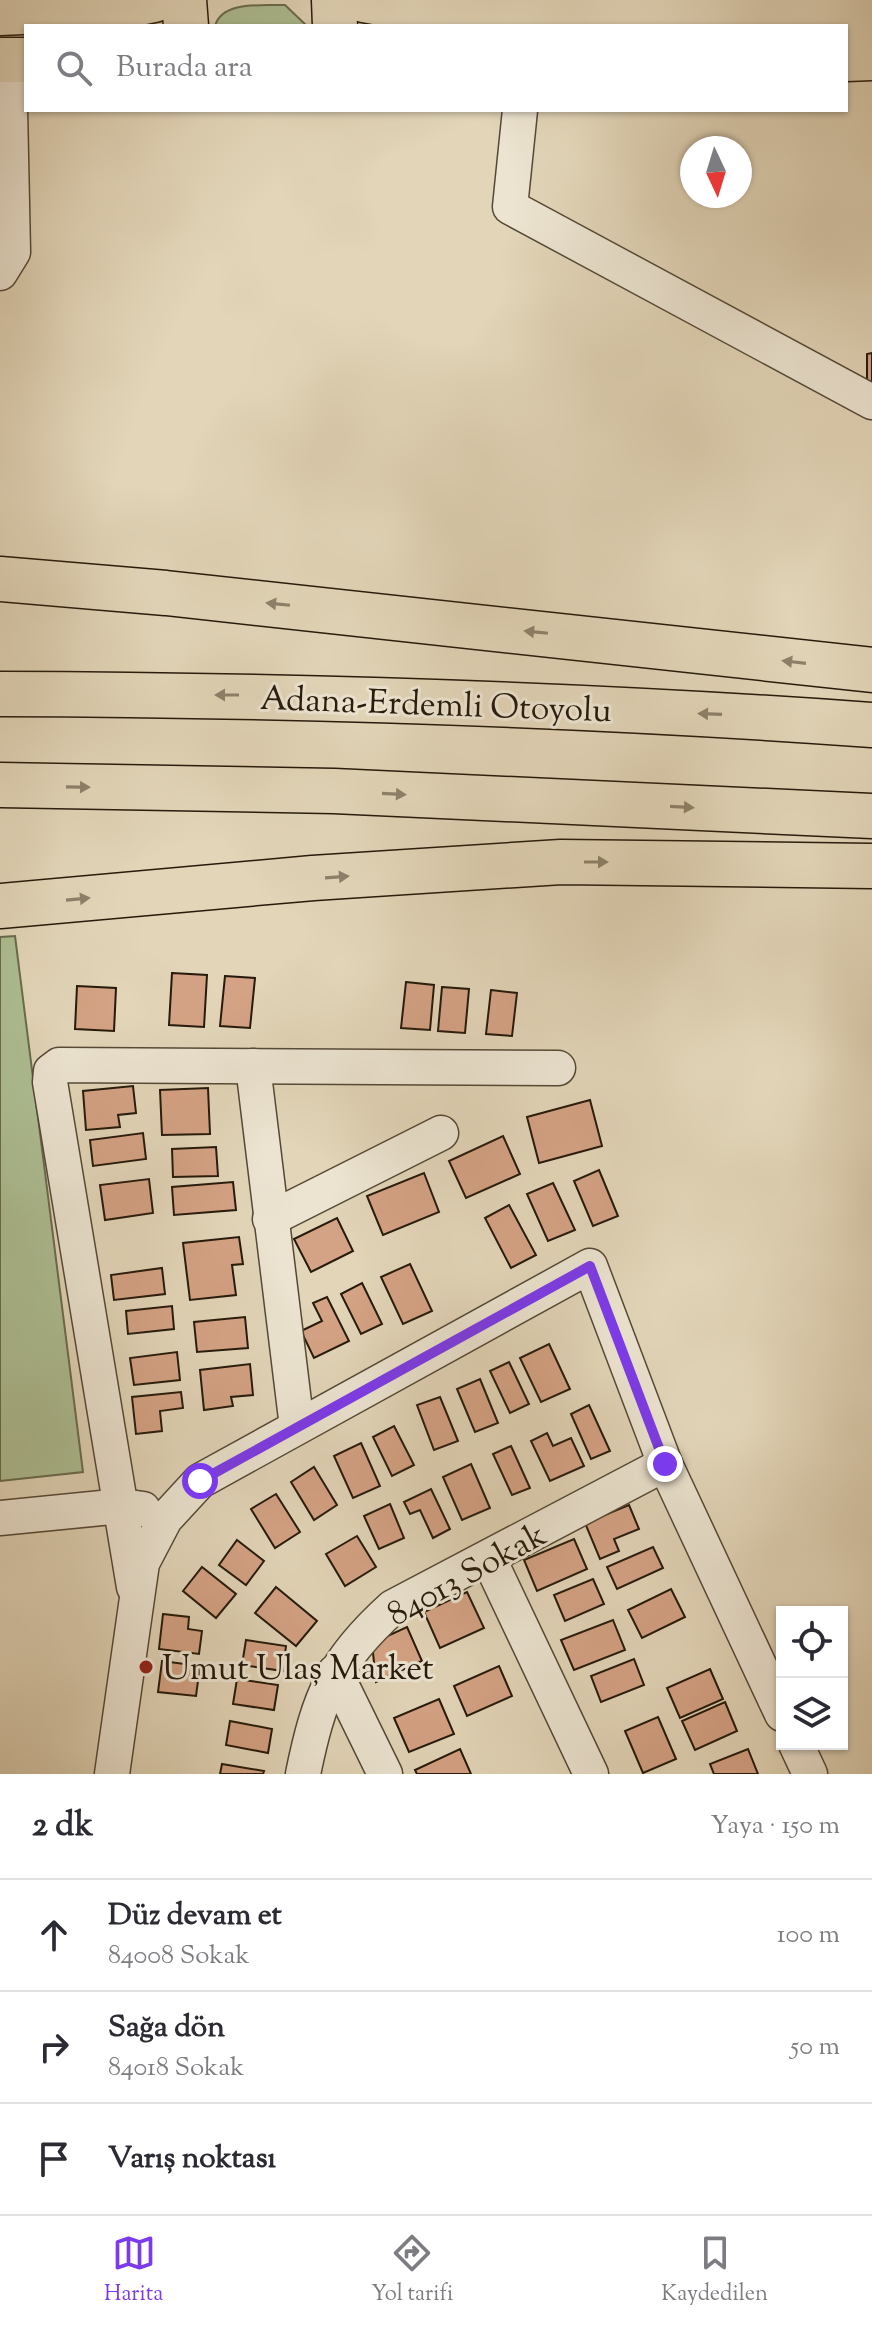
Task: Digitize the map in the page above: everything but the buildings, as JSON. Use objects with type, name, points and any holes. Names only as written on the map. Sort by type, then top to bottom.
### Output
[{"type":"main road","points":[[0,13],[115,8],[154,0]]},
{"type":"main road","points":[[184,0],[186,24]]},
{"type":"main road","points":[[334,0],[335,24]]},
{"type":"main road","points":[[364,0],[414,9],[648,9],[872,17]]},
{"type":"main road","points":[[848,59],[872,58]]},
{"type":"main road","points":[[0,579],[198,596],[872,670]]},
{"type":"main road","name":"Adana-Erdemli Otoyolu","points":[[0,694],[261,695],[735,715],[872,725]]},
{"type":"main road","points":[[0,785],[334,791],[872,816]]},
{"type":"main road","points":[[0,906],[313,878],[561,862],[872,866]]},
{"type":"street","points":[[0,273],[13,252],[12,60]]},
{"type":"street","points":[[520,112],[510,207],[872,402]]},
{"type":"street","points":[[136,1603],[52,1097],[51,1071],[59,1065],[558,1068]]},
{"type":"street","points":[[253,1066],[297,1427]]},
{"type":"street","points":[[270,1219],[441,1133]]},
{"type":"street","points":[[112,1774],[142,1563],[165,1519],[200,1481],[590,1266],[665,1464],[776,1701]]},
{"type":"street","name":"84013 Sokak","points":[[303,1774],[316,1713],[335,1672],[360,1636],[393,1607],[665,1464]]},
{"type":"street","points":[[0,1518],[122,1506],[149,1509],[165,1519]]},
{"type":"street","points":[[489,1559],[591,1774]]},
{"type":"street","points":[[335,1672],[385,1774]]},
{"type":"street","points":[[799,1750],[810,1774]]},
{"type":"green space","points":[[285,5],[305,24],[216,24],[219,18],[234,8]]},
{"type":"green space","points":[[15,936],[83,1472],[0,1481],[0,937]]},
{"type":"place","name":"Umut Ulaş Market","points":[[146,1667]]},
{"type":"route","points":[[200,1481],[590,1266],[665,1464]]}]
